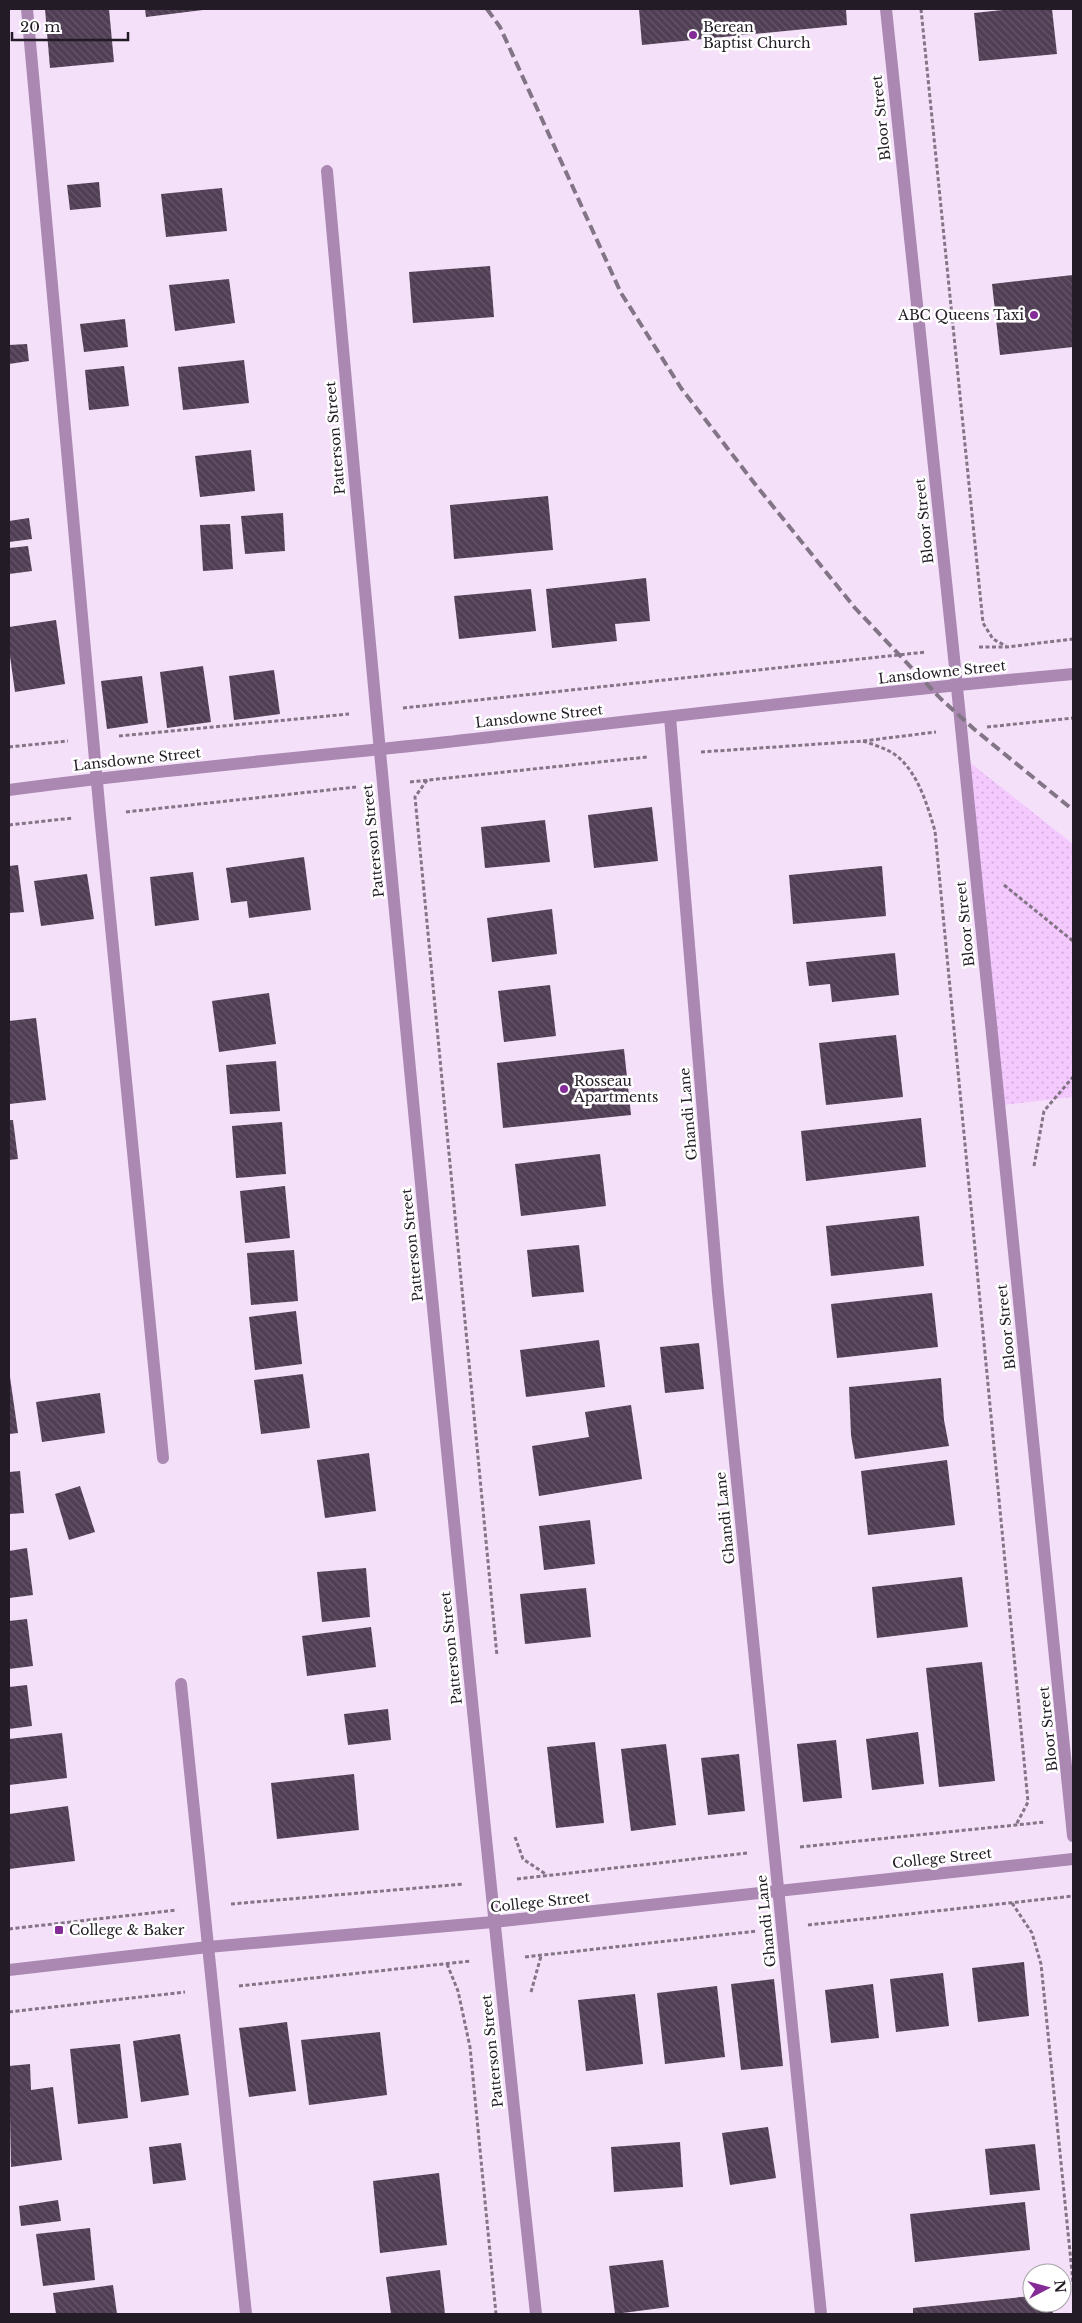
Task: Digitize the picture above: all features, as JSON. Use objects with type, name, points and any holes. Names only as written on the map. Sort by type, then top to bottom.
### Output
[{"type":"street","points":[[27,9],[96,778],[163,1458]]},
{"type":"street","name":"Bloor Street","points":[[886,9],[953,648],[1073,1836]]},
{"type":"street","name":"Patterson Street","points":[[326,171],[382,785],[489,1882],[536,2314]]},
{"type":"street","name":"Lansdowne Street","points":[[9,790],[96,778],[380,749],[956,684],[1073,674]]},
{"type":"street","name":"Ghandi Lane","points":[[670,717],[718,1293],[822,2314]]},
{"type":"street","points":[[181,1684],[246,2314]]},
{"type":"street","name":"College Street","points":[[9,1970],[208,1947],[493,1922],[1073,1859]]},
{"type":"path","points":[[921,9],[983,623],[993,639],[1007,647]]},
{"type":"path","points":[[9,747],[376,711],[953,648],[1007,647],[1073,639]]},
{"type":"path","points":[[9,825],[673,754],[863,741],[1073,718]]},
{"type":"path","points":[[863,741],[890,751],[908,768],[925,798],[935,830],[1028,1802],[1016,1825]]},
{"type":"path","points":[[428,780],[415,797],[498,1660]]},
{"type":"path","points":[[974,866],[1014,891],[1073,941]]},
{"type":"path","points":[[1034,1167],[1044,1111],[1073,1077]]},
{"type":"path","points":[[9,1929],[204,1906],[489,1882],[1072,1819]]},
{"type":"path","points":[[514,1827],[515,1837],[523,1859],[546,1875]]},
{"type":"path","points":[[9,2012],[212,1988],[541,1956],[1073,1896]]},
{"type":"path","points":[[1012,1903],[1032,1933],[1041,1964],[1073,2282]]},
{"type":"path","points":[[532,2001],[531,1991],[541,1956]]},
{"type":"path","points":[[447,1964],[458,1991],[470,2046],[496,2314]]},
{"type":"shaded area","points":[[959,754],[1073,844],[1073,1097],[995,1106]]},
{"type":"building","points":[[45,9],[109,9],[114,62],[50,68]]},
{"type":"building","points":[[145,9],[203,9],[203,10],[146,17]]},
{"type":"building","name":"Berean Baptist Church","points":[[639,9],[846,9],[847,25],[642,45]]},
{"type":"building","points":[[1012,9],[1052,9],[1057,54],[979,61],[974,13]]},
{"type":"building","points":[[99,182],[101,207],[70,210],[67,185]]},
{"type":"building","points":[[222,188],[227,231],[166,237],[161,194]]},
{"type":"building","points":[[490,266],[494,317],[413,323],[409,272]]},
{"type":"building","name":"ABC Queens Taxi","points":[[1073,275],[1073,347],[1000,355],[992,284]]},
{"type":"building","points":[[229,279],[235,323],[175,331],[169,285]]},
{"type":"building","points":[[125,319],[128,347],[84,352],[80,324]]},
{"type":"building","points":[[27,344],[29,361],[9,364],[9,345]]},
{"type":"building","points":[[244,360],[249,403],[183,410],[178,367]]},
{"type":"building","points":[[124,366],[129,406],[89,410],[85,370]]},
{"type":"building","points":[[251,450],[255,491],[200,497],[195,456]]},
{"type":"building","points":[[548,496],[553,550],[454,559],[450,505]]},
{"type":"building","points":[[283,513],[285,551],[245,554],[241,516]]},
{"type":"building","points":[[29,518],[32,539],[9,542],[9,521]]},
{"type":"building","points":[[230,524],[233,569],[203,571],[200,525]]},
{"type":"building","points":[[28,546],[32,571],[9,574],[9,548]]},
{"type":"building","points":[[646,578],[650,621],[615,624],[617,641],[552,648],[546,589]]},
{"type":"building","points":[[531,589],[536,631],[459,639],[454,596]]},
{"type":"building","points":[[56,620],[65,684],[15,692],[9,649],[9,627]]},
{"type":"building","points":[[203,666],[211,722],[167,728],[160,672]]},
{"type":"building","points":[[274,670],[280,714],[234,720],[229,676]]},
{"type":"building","points":[[142,676],[148,723],[107,729],[101,681]]},
{"type":"building","points":[[652,807],[658,861],[594,868],[588,815]]},
{"type":"building","points":[[545,820],[550,862],[485,868],[481,827]]},
{"type":"building","points":[[304,857],[311,910],[249,918],[247,901],[231,903],[226,868]]},
{"type":"building","points":[[18,865],[24,912],[9,913],[9,866]]},
{"type":"building","points":[[882,866],[886,916],[793,924],[789,875]]},
{"type":"building","points":[[193,872],[199,920],[155,926],[150,877]]},
{"type":"building","points":[[87,874],[94,919],[41,926],[34,881]]},
{"type":"building","points":[[552,909],[557,954],[492,962],[487,918]]},
{"type":"building","points":[[895,953],[899,995],[832,1002],[830,984],[809,986],[806,962]]},
{"type":"building","points":[[550,985],[556,1036],[504,1042],[498,991]]},
{"type":"building","points":[[269,993],[276,1044],[219,1052],[212,1001]]},
{"type":"building","points":[[36,1018],[46,1100],[9,1104],[9,1021]]},
{"type":"building","points":[[896,1035],[903,1097],[826,1105],[819,1043]]},
{"type":"building","name":"Rosseau Apartments","points":[[624,1049],[631,1115],[503,1128],[497,1063]]},
{"type":"building","points":[[276,1061],[280,1111],[230,1114],[226,1065]]},
{"type":"building","points":[[921,1118],[926,1167],[806,1181],[801,1131]]},
{"type":"building","points":[[9,1120],[13,1120],[18,1159],[9,1160]]},
{"type":"building","points":[[282,1122],[286,1174],[236,1178],[232,1126]]},
{"type":"building","points":[[600,1154],[606,1206],[521,1216],[515,1164]]},
{"type":"building","points":[[285,1186],[290,1238],[245,1243],[240,1191]]},
{"type":"building","points":[[919,1216],[924,1266],[831,1276],[826,1226]]},
{"type":"building","points":[[579,1245],[584,1292],[532,1297],[527,1250]]},
{"type":"building","points":[[294,1250],[298,1301],[251,1305],[247,1253]]},
{"type":"building","points":[[932,1293],[938,1347],[837,1358],[831,1304]]},
{"type":"building","points":[[296,1311],[302,1364],[255,1370],[249,1317]]},
{"type":"building","points":[[599,1340],[605,1387],[526,1397],[520,1350]]},
{"type":"building","points":[[699,1343],[704,1389],[665,1393],[660,1347]]},
{"type":"building","points":[[9,1370],[18,1433],[9,1434]]},
{"type":"building","points":[[303,1374],[310,1428],[261,1434],[254,1380]]},
{"type":"building","points":[[941,1378],[944,1420],[949,1446],[855,1459],[851,1435],[849,1387]]},
{"type":"building","points":[[100,1393],[105,1433],[42,1442],[36,1402]]},
{"type":"building","points":[[631,1405],[642,1479],[539,1496],[532,1446],[589,1437],[585,1412]]},
{"type":"building","points":[[369,1453],[376,1511],[325,1518],[317,1460]]},
{"type":"building","points":[[947,1460],[955,1525],[868,1535],[861,1471]]},
{"type":"building","points":[[20,1471],[24,1513],[9,1514],[9,1472]]},
{"type":"building","points":[[80,1486],[95,1532],[69,1540],[55,1494]]},
{"type":"building","points":[[590,1520],[595,1564],[544,1570],[539,1526]]},
{"type":"building","points":[[27,1548],[33,1595],[9,1598],[9,1551]]},
{"type":"building","points":[[366,1568],[370,1617],[322,1622],[317,1572]]},
{"type":"building","points":[[962,1577],[968,1627],[877,1638],[872,1587]]},
{"type":"building","points":[[586,1588],[591,1637],[525,1644],[520,1594]]},
{"type":"building","points":[[27,1619],[33,1666],[9,1669],[9,1621]]},
{"type":"building","points":[[371,1627],[376,1667],[307,1676],[302,1636]]},
{"type":"building","points":[[982,1662],[995,1781],[939,1787],[926,1668]]},
{"type":"building","points":[[27,1685],[32,1726],[9,1729],[9,1687]]},
{"type":"building","points":[[388,1709],[391,1740],[348,1745],[344,1714]]},
{"type":"building","points":[[918,1732],[924,1784],[872,1790],[866,1739]]},
{"type":"building","points":[[62,1733],[67,1778],[9,1785],[9,1739]]},
{"type":"building","points":[[836,1740],[842,1798],[803,1802],[797,1744]]},
{"type":"building","points":[[595,1742],[604,1823],[556,1828],[547,1747]]},
{"type":"building","points":[[666,1744],[676,1825],[631,1831],[621,1749]]},
{"type":"building","points":[[739,1754],[745,1811],[708,1815],[701,1758]]},
{"type":"building","points":[[354,1774],[359,1830],[277,1839],[271,1783]]},
{"type":"building","points":[[68,1806],[75,1861],[9,1869],[9,1814]]},
{"type":"building","points":[[1024,1962],[1029,2016],[978,2022],[972,1968]]},
{"type":"building","points":[[943,1973],[949,2026],[896,2032],[890,1979]]},
{"type":"building","points":[[774,1979],[783,2066],[741,2070],[731,1984]]},
{"type":"building","points":[[873,1984],[879,2038],[831,2043],[825,1990]]},
{"type":"building","points":[[717,1986],[725,2057],[665,2064],[657,1993]]},
{"type":"building","points":[[635,1994],[643,2064],[586,2071],[578,2000]]},
{"type":"building","points":[[287,2022],[296,2091],[249,2097],[239,2028]]},
{"type":"building","points":[[380,2032],[387,2095],[309,2105],[301,2040]]},
{"type":"building","points":[[180,2034],[189,2095],[141,2102],[133,2041]]},
{"type":"building","points":[[120,2044],[128,2118],[78,2124],[70,2049]]},
{"type":"building","points":[[30,2064],[31,2090],[53,2087],[62,2160],[11,2167],[9,2066]]},
{"type":"building","points":[[768,2127],[776,2178],[730,2185],[722,2133]]},
{"type":"building","points":[[680,2142],[683,2187],[614,2192],[611,2147]]},
{"type":"building","points":[[181,2143],[186,2180],[153,2184],[149,2147]]},
{"type":"building","points":[[1035,2144],[1040,2190],[990,2195],[985,2149]]},
{"type":"building","points":[[439,2173],[447,2245],[380,2253],[373,2181]]},
{"type":"building","points":[[58,2200],[61,2221],[21,2226],[19,2206]]},
{"type":"building","points":[[1025,2202],[1030,2250],[915,2262],[910,2214]]},
{"type":"building","points":[[90,2228],[95,2280],[43,2286],[36,2234]]},
{"type":"building","points":[[663,2260],[669,2307],[615,2314],[609,2266]]},
{"type":"building","points":[[440,2270],[445,2314],[391,2314],[386,2277]]},
{"type":"building","points":[[113,2285],[117,2314],[56,2314],[53,2293]]},
{"type":"building","points":[[1022,2297],[1022,2313],[1053,2314],[913,2314],[913,2308]]},
{"type":"railway","points":[[487,9],[500,27],[621,293],[681,388],[755,484],[855,608],[941,699],[974,729],[1073,810]]},
{"type":"place","name":"Berean Baptist Church","points":[[693,35]]},
{"type":"place","name":"ABC Queens Taxi","points":[[1034,315]]},
{"type":"place","name":"Rosseau Apartments","points":[[564,1089]]},
{"type":"place","name":"College & Baker","points":[[59,1930]]}]
